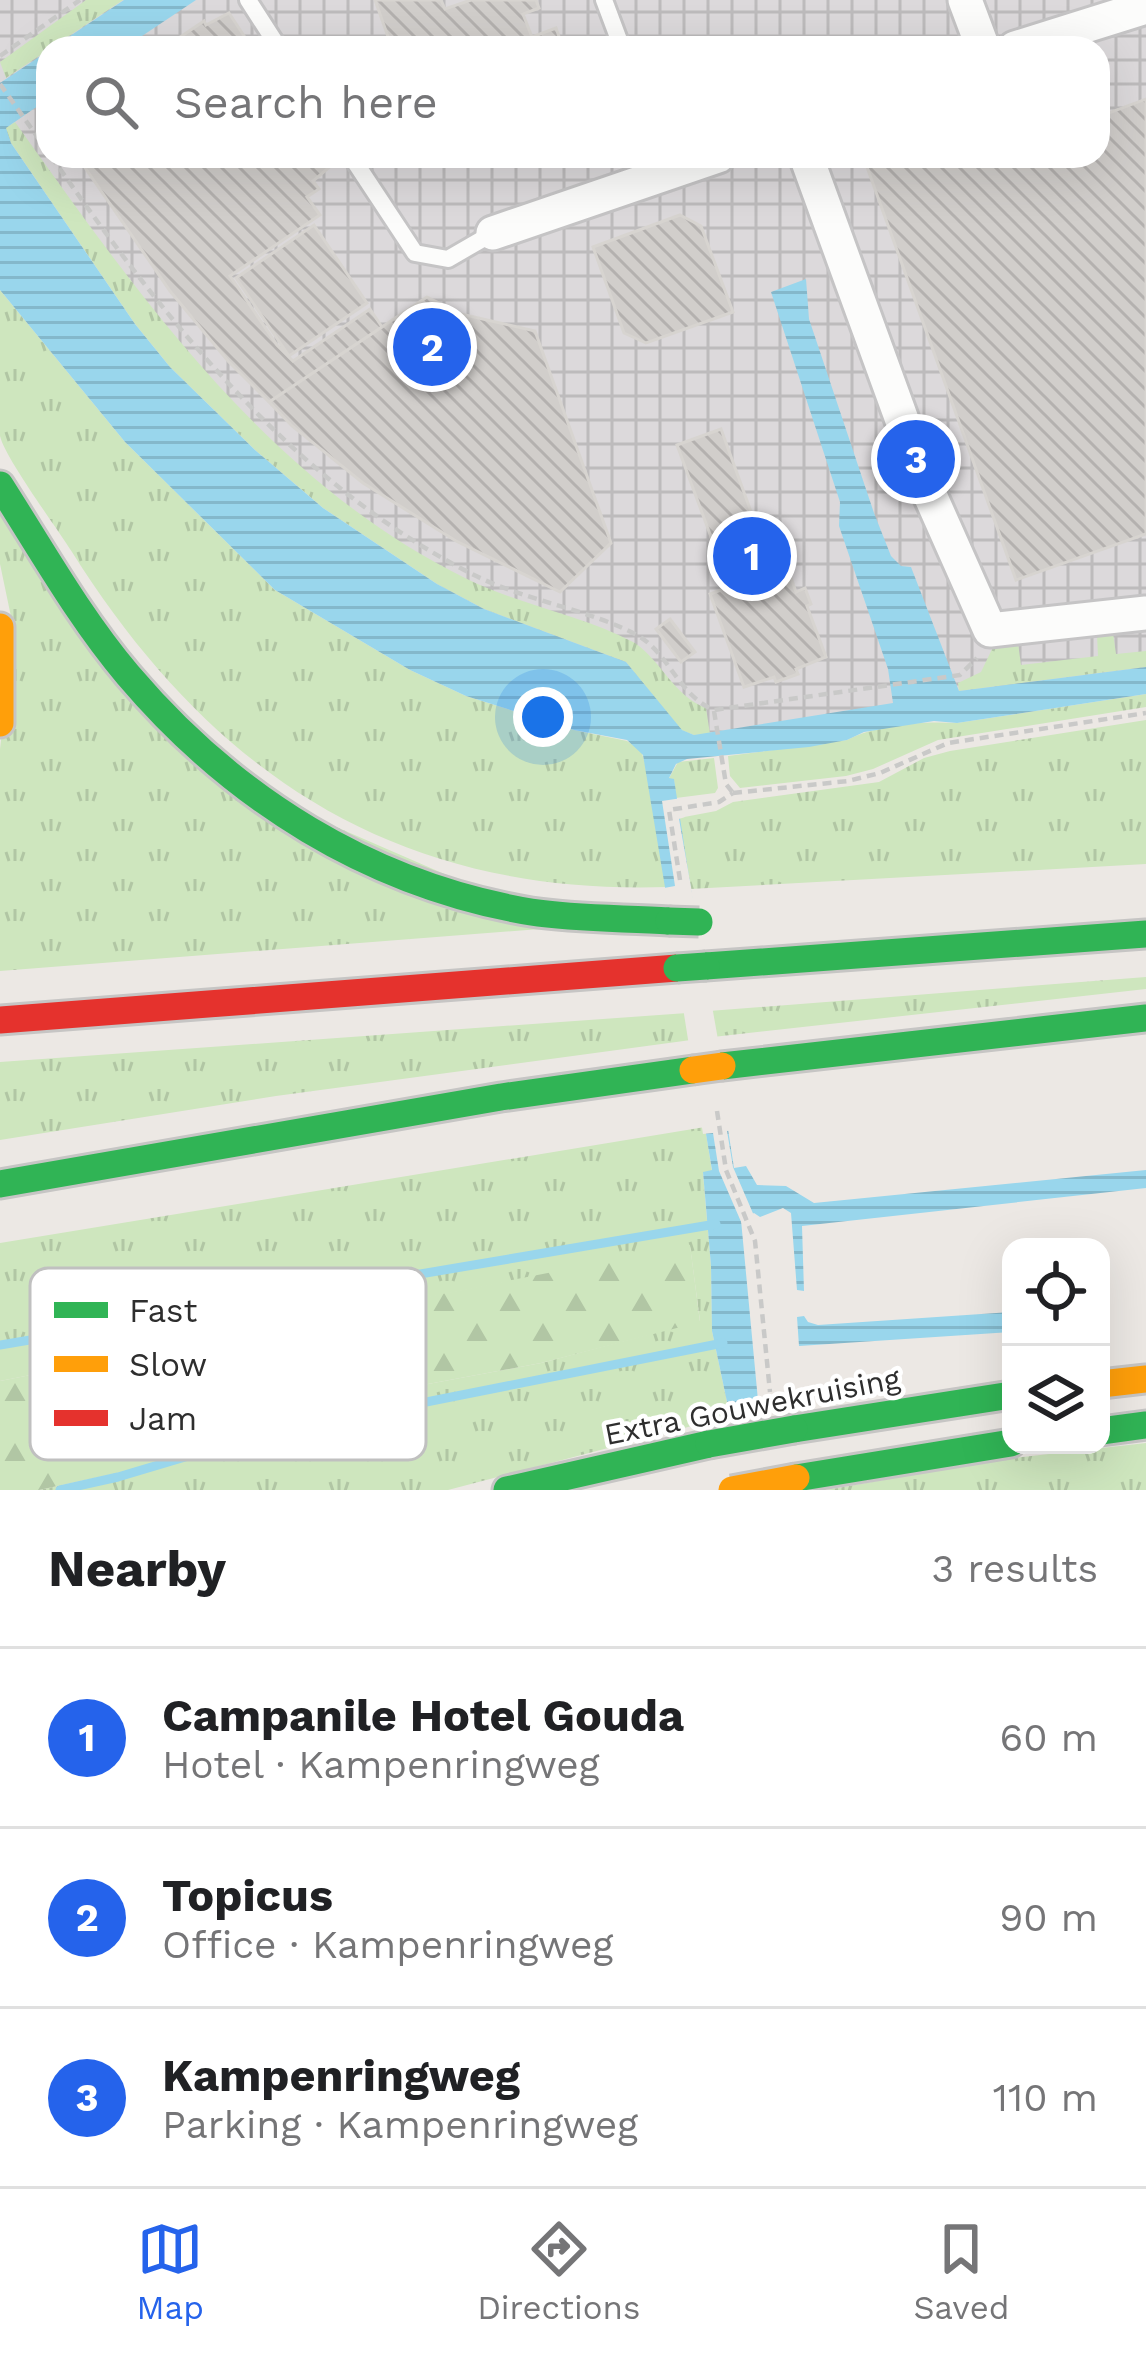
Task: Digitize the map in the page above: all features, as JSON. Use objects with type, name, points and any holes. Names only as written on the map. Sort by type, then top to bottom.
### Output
[{"type":"main road","points":[[0,485],[127,674],[198,751],[279,815],[371,864],[465,897],[545,913],[710,923]]},
{"type":"main road","points":[[0,627],[0,723]]},
{"type":"main road","points":[[833,930],[1035,942]]},
{"type":"main road","points":[[0,1019],[1146,934]]},
{"type":"main road","points":[[0,1184],[443,1107],[693,1070],[1146,1018]]},
{"type":"main road","points":[[1110,1383],[1146,1379]]},
{"type":"main road","name":"Extra Gouwekruising","points":[[507,1490],[709,1444],[1002,1396]]},
{"type":"main road","points":[[1110,1430],[1146,1425]]},
{"type":"main road","points":[[732,1490],[1002,1444]]},
{"type":"street","points":[[965,0],[978,36]]},
{"type":"street","points":[[1053,36],[1146,7]]},
{"type":"street","points":[[493,233],[657,168]]},
{"type":"street","points":[[810,168],[926,486],[990,630],[1146,613]]},
{"type":"lane","points":[[248,0],[271,36]]},
{"type":"lane","points":[[604,0],[618,36]]},
{"type":"lane","points":[[359,168],[415,253],[448,259],[493,233]]},
{"type":"path","points":[[0,56],[80,0]]},
{"type":"path","points":[[0,84],[36,134]]},
{"type":"path","points":[[60,168],[173,321],[287,443],[375,514],[471,574],[519,596],[641,637],[694,702],[714,710],[960,675]]},
{"type":"path","points":[[714,710],[723,767],[733,793]]},
{"type":"path","points":[[694,806],[719,802],[733,793],[848,781],[880,773],[948,742],[1146,713]]},
{"type":"path","points":[[749,1221],[771,1402]]},
{"type":"shaded area","points":[[0,0],[1146,0],[1146,667],[694,735],[591,651],[484,609],[437,584],[170,367],[43,168],[1110,168],[1110,36],[36,36],[36,157],[0,100]]},
{"type":"green space","points":[[86,0],[123,0],[69,36],[36,36]]},
{"type":"green space","points":[[36,36],[36,58],[6,78],[0,62]]},
{"type":"green space","points":[[15,122],[36,151],[36,168],[48,168],[110,253],[212,378],[268,437],[329,490],[394,537],[465,578],[635,643],[685,695],[706,708],[710,734],[681,730],[626,662],[484,609],[437,584],[323,508],[255,450],[170,367],[135,324],[5,128]]},
{"type":"green space","points":[[0,290],[125,442],[275,590],[410,670],[466,696],[574,730],[627,741],[641,750],[668,887],[571,884],[481,870],[398,844],[322,807],[251,759],[187,700],[127,631],[11,460],[0,436]]},
{"type":"green space","points":[[0,512],[194,765],[566,927],[0,971],[0,749],[14,631],[0,564]]},
{"type":"green space","points":[[1113,633],[1116,654],[1146,651],[1146,667],[959,691],[958,683],[981,672],[994,645],[1018,643],[1021,665],[1098,656],[1097,635]]},
{"type":"green space","points":[[1146,694],[1146,707],[938,740],[846,776],[740,788],[730,776],[728,756],[847,740],[900,725],[957,723]]},
{"type":"green space","points":[[1146,720],[1146,864],[690,889],[679,818],[716,811],[733,802],[879,782],[924,758],[950,751]]},
{"type":"green space","points":[[714,758],[715,793],[676,798],[674,780],[668,780],[678,762]]},
{"type":"green space","points":[[1146,977],[1146,989],[713,1037],[709,1011]]},
{"type":"green space","points":[[687,1013],[691,1040],[276,1096],[0,1140],[0,1062]]},
{"type":"green space","points":[[705,1127],[712,1171],[703,1173],[712,1331],[730,1416],[448,1490],[39,1490],[168,1460],[426,1460],[426,1384],[541,1363],[700,1321],[690,1246],[426,1298],[426,1268],[30,1268],[30,1375],[0,1381],[0,1243]]},
{"type":"green space","points":[[690,1245],[700,1322],[541,1363],[426,1384],[426,1297]]},
{"type":"green space","points":[[30,1375],[30,1460],[167,1460],[39,1490],[0,1490],[0,1381]]},
{"type":"green space","points":[[1146,1443],[1146,1490],[826,1490],[1004,1459],[1110,1454],[1110,1447]]},
{"type":"water","points":[[124,0],[196,0],[142,36],[70,36]]},
{"type":"water","points":[[36,59],[36,107],[6,128],[11,143],[135,324],[170,367],[255,450],[323,508],[437,584],[484,609],[626,662],[682,730],[694,735],[893,703],[888,669],[839,526],[840,502],[771,292],[806,279],[809,319],[874,513],[891,556],[901,566],[911,567],[959,691],[1146,667],[1146,694],[957,723],[934,721],[809,747],[676,764],[669,778],[674,779],[734,1168],[746,1166],[757,1185],[786,1186],[814,1203],[1146,1170],[1146,1188],[802,1226],[804,1291],[797,1290],[791,1213],[783,1208],[741,1220],[759,1411],[730,1416],[712,1331],[703,1172],[712,1170],[643,755],[627,740],[574,730],[466,696],[410,670],[275,590],[125,442],[0,290],[0,83]]},
{"type":"water","points":[[1002,1313],[1002,1333],[799,1346],[797,1317],[818,1325]]},
{"type":"pier","points":[[682,798],[685,817],[679,819],[732,1130],[727,1131],[733,1167],[755,1218],[742,1224],[719,1171],[713,1133],[703,1134],[664,888],[675,886],[662,801]]},
{"type":"building","points":[[375,0],[441,0],[445,9],[471,0],[536,0],[539,8],[523,14],[532,36],[388,36]]},
{"type":"building","points":[[229,13],[244,36],[182,36],[204,21],[206,25]]},
{"type":"building","points":[[556,28],[559,36],[535,36]]},
{"type":"building","points":[[1146,99],[1146,534],[1016,580],[867,168],[1110,168],[1110,112]]},
{"type":"building","points":[[85,168],[328,168],[313,181],[319,189],[307,197],[320,215],[230,276],[293,361],[370,309],[382,327],[269,402],[170,291]]},
{"type":"building","points":[[680,215],[701,226],[733,312],[646,343],[624,333],[593,247]]},
{"type":"building","points":[[314,225],[367,303],[289,356],[236,278]]},
{"type":"building","points":[[427,297],[461,314],[535,331],[611,543],[560,592],[456,541],[363,483],[269,402]]},
{"type":"building","points":[[721,429],[770,564],[759,568],[762,576],[787,566],[796,592],[805,588],[826,657],[796,669],[798,674],[744,687],[710,594],[740,583],[738,576],[720,582],[714,566],[721,564],[677,445]]},
{"type":"building","points":[[670,619],[695,652],[681,662],[656,629]]},
{"type":"waterway","points":[[426,1273],[716,1224]]},
{"type":"waterway","points":[[0,1345],[30,1340]]},
{"type":"waterway","points":[[426,1402],[723,1343]]},
{"type":"waterway","points":[[60,1490],[175,1460]]},
{"type":"traffic: fast","points":[[0,485],[77,606],[128,675],[213,761],[309,830],[415,881],[472,899],[548,914],[669,921]]},
{"type":"traffic: fast","points":[[669,921],[699,922]]},
{"type":"traffic: fast","points":[[706,966],[1146,934]]},
{"type":"traffic: fast","points":[[677,968],[706,966]]},
{"type":"traffic: fast","points":[[722,1066],[1146,1018]]},
{"type":"traffic: fast","points":[[0,1184],[501,1097],[693,1070]]},
{"type":"traffic: fast","points":[[794,1429],[1002,1396]]},
{"type":"traffic: fast","points":[[1110,1430],[1146,1425]]},
{"type":"traffic: fast","points":[[709,1444],[794,1429]]},
{"type":"traffic: fast","points":[[507,1490],[709,1444]]},
{"type":"traffic: fast","points":[[796,1478],[1002,1444]]},
{"type":"traffic: slow","points":[[0,627],[0,723]]},
{"type":"traffic: slow","points":[[693,1070],[722,1066]]},
{"type":"traffic: slow","points":[[1110,1383],[1146,1379]]},
{"type":"traffic: slow","points":[[732,1490],[796,1478]]},
{"type":"traffic: jam","points":[[0,1020],[677,968]]},
{"type":"place","name":"Topicus","points":[[432,347]]},
{"type":"place","name":"Kampenringweg","points":[[916,459]]},
{"type":"place","name":"Campanile Hotel Gouda","points":[[752,556]]}]
